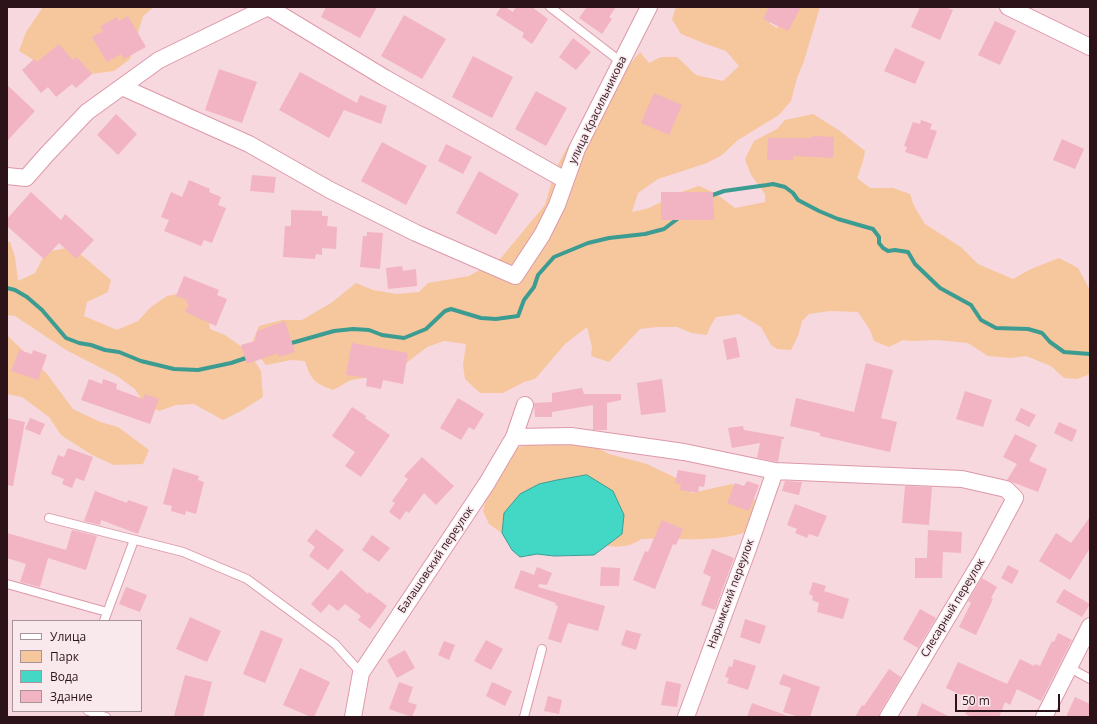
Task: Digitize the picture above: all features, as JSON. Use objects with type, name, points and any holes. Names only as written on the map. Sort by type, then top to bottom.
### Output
[{"type":"street","points":[[7,176],[26,178],[48,152],[87,112],[159,60],[268,7],[385,78],[565,180]]},
{"type":"street","name":"улица Красильникова","points":[[122,87],[249,144],[330,190],[416,233],[515,276],[542,236],[557,206],[577,148],[649,7]]},
{"type":"street","points":[[1008,7],[1090,47]]},
{"type":"street","name":"Балашовский переулок","points":[[353,717],[360,673],[487,483],[514,437],[525,405]]},
{"type":"street","points":[[514,437],[571,436],[684,452],[775,471]]},
{"type":"street","name":"Слесарный переулок","points":[[775,471],[962,479],[1006,489],[1015,498],[983,558],[888,717]]},
{"type":"street","name":"Нарымский переулок","points":[[686,717],[775,471]]},
{"type":"street","points":[[1044,717],[1090,626]]},
{"type":"lane","points":[[550,7],[621,62]]},
{"type":"lane","points":[[49,518],[183,552],[247,579],[334,644],[360,673]]},
{"type":"lane","points":[[104,620],[134,540]]},
{"type":"lane","points":[[7,584],[107,612]]},
{"type":"lane","points":[[524,717],[542,650]]},
{"type":"lane","points":[[1068,667],[1090,679]]},
{"type":"lane","points":[[91,712],[106,717]]},
{"type":"green space","points":[[43,7],[154,7],[143,16],[130,59],[114,71],[75,76],[53,72],[19,51],[26,32]]},
{"type":"green space","points":[[676,7],[774,7],[769,23],[777,28],[789,16],[794,7],[820,7],[791,101],[779,115],[738,140],[722,155],[707,163],[658,179],[638,193],[632,212],[649,208],[681,192],[699,186],[715,193],[735,208],[765,202],[765,194],[751,175],[745,159],[754,141],[777,129],[785,120],[813,114],[840,131],[865,151],[857,178],[870,188],[893,188],[910,194],[914,206],[925,224],[961,247],[978,264],[1013,279],[1031,269],[1059,258],[1078,268],[1090,290],[1090,374],[1077,379],[1064,378],[1051,366],[1026,356],[1011,358],[988,356],[968,343],[936,340],[903,340],[889,347],[874,341],[870,330],[858,312],[830,311],[809,314],[802,321],[798,336],[791,350],[777,349],[771,345],[761,327],[739,314],[716,317],[707,335],[692,333],[677,327],[640,329],[609,362],[591,356],[592,347],[587,327],[565,344],[535,379],[524,382],[503,393],[480,393],[465,379],[463,365],[466,344],[444,341],[427,347],[392,374],[351,380],[333,390],[314,380],[309,373],[305,361],[291,360],[266,365],[251,346],[259,326],[282,320],[302,320],[331,303],[356,283],[373,290],[396,294],[419,292],[428,283],[469,276],[501,258],[545,205],[555,170],[568,146],[605,93],[640,52],[649,63],[661,57],[677,57],[696,75],[723,81],[739,66],[726,51],[681,34],[672,19]]},
{"type":"green space","points":[[7,242],[10,242],[15,257],[18,281],[35,273],[46,252],[72,247],[111,280],[108,292],[87,302],[84,316],[117,330],[138,321],[151,307],[167,296],[187,292],[206,302],[210,329],[225,335],[249,352],[261,371],[263,397],[223,420],[194,404],[176,405],[159,411],[144,403],[135,389],[117,376],[66,350],[15,316],[7,315]]},
{"type":"green space","points":[[7,335],[47,374],[73,409],[100,422],[118,427],[149,450],[143,464],[114,465],[92,455],[61,435],[49,417],[22,397],[7,394]]},
{"type":"green space","points":[[531,444],[578,444],[596,447],[609,454],[647,464],[680,480],[692,493],[732,484],[751,491],[759,511],[747,532],[721,538],[641,539],[633,544],[625,546],[607,546],[622,534],[624,515],[613,491],[587,475],[539,484],[520,494],[504,513],[502,533],[489,524],[483,511],[486,498],[511,449]]},
{"type":"water","points":[[587,475],[613,491],[624,515],[622,534],[594,555],[554,556],[537,554],[520,557],[512,550],[502,533],[504,513],[520,494],[539,484]]},
{"type":"building","points":[[326,7],[377,7],[360,38],[321,17]]},
{"type":"building","points":[[501,7],[505,7],[513,12],[516,7],[532,7],[548,19],[532,44],[522,37],[524,33],[496,15]]},
{"type":"building","points":[[587,7],[616,7],[609,17],[612,19],[602,34],[579,18]]},
{"type":"building","points":[[769,7],[801,7],[788,31],[763,19]]},
{"type":"building","points":[[920,7],[945,7],[953,10],[940,40],[911,27]]},
{"type":"building","points":[[404,15],[446,39],[422,79],[381,56]]},
{"type":"building","points":[[128,16],[146,47],[124,59],[121,54],[107,62],[92,37],[103,31],[100,26],[117,17],[119,21]]},
{"type":"building","points":[[995,21],[1016,31],[1000,65],[978,55]]},
{"type":"building","points":[[573,38],[591,52],[576,70],[559,57]]},
{"type":"building","points":[[59,44],[73,60],[77,57],[92,74],[76,88],[72,84],[56,97],[48,87],[41,93],[22,70],[34,59],[37,62]]},
{"type":"building","points":[[895,48],[925,62],[915,84],[884,71]]},
{"type":"building","points":[[473,56],[513,77],[492,118],[452,97]]},
{"type":"building","points":[[219,69],[257,82],[242,123],[205,110]]},
{"type":"building","points":[[300,72],[357,103],[360,95],[387,106],[381,124],[344,110],[329,138],[279,110]]},
{"type":"building","points":[[7,85],[35,111],[7,141]]},
{"type":"building","points":[[536,91],[567,108],[546,146],[515,129]]},
{"type":"building","points":[[654,93],[682,105],[669,135],[641,123]]},
{"type":"building","points":[[116,114],[137,134],[118,155],[97,135]]},
{"type":"building","points":[[921,120],[932,124],[930,129],[937,131],[927,159],[905,152],[907,147],[904,146],[913,122],[920,124]]},
{"type":"building","points":[[812,136],[834,137],[833,158],[793,156],[793,160],[767,160],[768,138],[812,138]]},
{"type":"building","points":[[1062,139],[1084,149],[1075,169],[1053,160]]},
{"type":"building","points":[[382,142],[427,166],[406,205],[361,181]]},
{"type":"building","points":[[446,144],[472,157],[463,174],[438,161]]},
{"type":"building","points":[[479,171],[519,194],[496,235],[456,213]]},
{"type":"building","points":[[252,175],[276,177],[274,193],[250,191]]},
{"type":"building","points":[[189,180],[210,189],[209,192],[221,197],[218,205],[226,208],[212,243],[204,240],[201,246],[164,231],[169,220],[161,217],[171,192],[182,197]]},
{"type":"building","points":[[31,192],[61,220],[65,214],[94,240],[76,259],[59,243],[44,259],[7,226],[7,219]]},
{"type":"building","points":[[661,192],[713,192],[714,220],[661,220]]},
{"type":"building","points":[[291,210],[322,211],[322,216],[328,216],[327,226],[337,227],[336,249],[322,248],[322,255],[316,254],[315,259],[283,257],[285,226],[291,226]]},
{"type":"building","points":[[367,232],[383,233],[380,269],[360,267],[363,236],[367,236]]},
{"type":"building","points":[[402,266],[403,271],[416,269],[417,286],[388,289],[386,268]]},
{"type":"building","points":[[184,276],[219,290],[217,295],[227,299],[216,326],[185,312],[189,304],[186,303],[187,300],[176,296]]},
{"type":"building","points":[[285,321],[295,352],[279,357],[278,353],[247,364],[241,345],[255,341],[257,331]]},
{"type":"building","points":[[736,337],[740,357],[727,360],[723,340]]},
{"type":"building","points":[[352,343],[408,353],[403,384],[383,380],[381,389],[366,386],[367,378],[346,375]]},
{"type":"building","points":[[19,350],[32,354],[33,350],[47,355],[38,380],[11,371]]},
{"type":"building","points":[[866,363],[893,370],[881,418],[897,422],[890,452],[820,436],[820,433],[790,426],[796,398],[854,412]]},
{"type":"building","points":[[89,379],[102,384],[103,379],[117,384],[116,389],[143,399],[145,394],[159,399],[150,424],[81,400]]},
{"type":"building","points":[[662,379],[666,412],[641,415],[637,383]]},
{"type":"building","points":[[582,388],[584,394],[621,394],[621,400],[607,403],[607,430],[593,430],[593,405],[552,412],[552,417],[535,417],[534,403],[552,402],[552,393]]},
{"type":"building","points":[[965,391],[992,400],[983,427],[956,419]]},
{"type":"building","points":[[458,398],[484,414],[474,430],[469,427],[461,440],[440,428]]},
{"type":"building","points":[[352,407],[390,435],[361,477],[345,466],[355,452],[332,436]]},
{"type":"building","points":[[1021,408],[1036,415],[1029,427],[1015,420]]},
{"type":"building","points":[[7,418],[25,422],[13,486],[7,485]]},
{"type":"building","points":[[30,418],[45,424],[40,435],[25,429]]},
{"type":"building","points":[[1059,422],[1077,430],[1072,442],[1054,433]]},
{"type":"building","points":[[743,426],[744,430],[784,437],[784,439],[782,439],[778,462],[757,458],[760,443],[732,448],[728,428]]},
{"type":"building","points":[[1015,434],[1037,445],[1029,461],[1047,469],[1038,492],[1007,480],[1017,464],[1003,457]]},
{"type":"building","points":[[68,448],[93,457],[84,481],[76,478],[72,488],[62,484],[64,479],[51,474],[58,455],[64,457]]},
{"type":"building","points":[[422,457],[454,486],[436,505],[424,493],[409,513],[406,511],[400,520],[389,512],[395,503],[392,501],[408,479],[404,476]]},
{"type":"building","points":[[173,468],[199,476],[198,480],[204,482],[196,514],[186,511],[185,515],[171,511],[172,506],[163,504]]},
{"type":"building","points":[[678,470],[706,475],[704,487],[699,486],[698,493],[680,490],[681,484],[675,483]]},
{"type":"building","points":[[747,481],[759,485],[749,511],[727,503],[735,483],[744,486]]},
{"type":"building","points":[[785,481],[802,482],[799,495],[782,491]]},
{"type":"building","points":[[905,486],[932,487],[929,525],[902,523]]},
{"type":"building","points":[[95,491],[127,503],[128,500],[148,507],[138,534],[101,520],[100,525],[84,521]]},
{"type":"building","points":[[795,504],[827,516],[818,537],[809,534],[807,538],[795,533],[797,529],[787,525]]},
{"type":"building","points":[[1090,517],[1090,548],[1070,580],[1039,561],[1056,533],[1071,543]]},
{"type":"building","points":[[662,520],[683,529],[676,545],[673,544],[655,589],[633,580],[645,551],[648,552]]},
{"type":"building","points":[[316,529],[344,550],[328,570],[309,556],[315,547],[307,541]]},
{"type":"building","points":[[72,530],[97,536],[86,570],[48,558],[40,587],[20,582],[26,564],[7,558],[7,533],[66,550]]},
{"type":"building","points":[[928,530],[962,532],[961,553],[943,552],[942,578],[915,578],[915,558],[927,558]]},
{"type":"building","points":[[372,535],[390,548],[379,562],[362,550]]},
{"type":"building","points":[[712,549],[734,558],[715,610],[701,605],[711,577],[703,573]]},
{"type":"building","points":[[1008,565],[1019,571],[1012,584],[1001,578]]},
{"type":"building","points":[[537,567],[552,573],[547,585],[539,584],[538,587],[605,606],[598,631],[568,623],[561,643],[548,639],[558,606],[555,605],[556,603],[514,588],[521,570],[534,575]]},
{"type":"building","points":[[601,567],[620,568],[619,586],[600,586]]},
{"type":"building","points":[[341,570],[368,594],[369,592],[387,606],[370,629],[358,620],[361,616],[345,604],[338,611],[329,604],[321,613],[311,604]]},
{"type":"building","points":[[982,578],[997,587],[976,635],[959,627],[971,603],[968,601]]},
{"type":"building","points":[[813,582],[826,586],[824,591],[849,599],[843,619],[817,612],[819,603],[812,600],[813,596],[809,594]]},
{"type":"building","points":[[126,587],[147,595],[140,612],[119,604]]},
{"type":"building","points":[[1064,589],[1090,604],[1082,617],[1056,602]]},
{"type":"building","points":[[920,609],[936,618],[918,648],[903,639]]},
{"type":"building","points":[[190,617],[221,631],[207,662],[176,649]]},
{"type":"building","points":[[745,619],[766,626],[760,644],[740,637]]},
{"type":"building","points":[[261,630],[283,639],[265,683],[243,674]]},
{"type":"building","points":[[626,630],[641,634],[636,650],[621,645]]},
{"type":"building","points":[[1058,633],[1072,640],[1041,701],[1017,689],[1010,705],[1005,702],[999,717],[972,717],[965,714],[972,700],[946,688],[958,662],[1007,684],[1020,659],[1034,666],[1035,664],[1040,666],[1052,641],[1054,642]]},
{"type":"building","points":[[486,640],[503,649],[491,670],[474,661]]},
{"type":"building","points":[[444,641],[455,645],[449,660],[438,655]]},
{"type":"building","points":[[405,650],[415,668],[397,678],[387,660]]},
{"type":"building","points":[[734,659],[756,666],[748,690],[727,683],[729,678],[725,677],[729,666],[732,667]]},
{"type":"building","points":[[300,668],[330,682],[314,717],[283,705]]},
{"type":"building","points":[[889,669],[901,677],[880,712],[879,717],[855,717],[862,705],[864,706]]},
{"type":"building","points":[[783,674],[820,687],[810,717],[799,717],[783,712],[791,688],[779,684]]},
{"type":"building","points":[[185,675],[212,682],[203,717],[174,716]]},
{"type":"building","points":[[666,681],[681,684],[677,707],[661,705]]},
{"type":"building","points":[[399,682],[413,687],[408,702],[417,705],[412,717],[389,709]]},
{"type":"building","points":[[492,682],[512,691],[505,706],[486,696]]},
{"type":"building","points":[[548,696],[562,700],[559,714],[544,711]]},
{"type":"building","points":[[1075,697],[1090,704],[1090,717],[1066,717]]},
{"type":"building","points":[[752,703],[788,716],[747,717]]},
{"type":"building","points":[[922,703],[950,717],[916,717]]},
{"type":"waterway","points":[[710,196],[724,191],[773,184],[785,187],[793,193],[798,200],[819,211],[838,219],[873,229],[879,237],[879,243],[888,251],[895,250],[908,252],[915,264],[940,288],[971,305],[981,320],[996,328],[1028,329],[1042,333],[1050,342],[1064,352],[1090,354]]},
{"type":"waterway","points":[[288,344],[334,331],[353,329],[369,330],[382,335],[404,338],[426,329],[445,311],[451,309],[481,318],[496,319],[518,316],[524,300],[534,287],[538,275],[554,257],[588,243],[609,238],[645,234],[664,229],[680,217]]},
{"type":"waterway","points":[[7,288],[15,290],[27,297],[42,310],[66,338],[105,350],[119,352],[141,361],[174,369],[198,370],[231,363],[249,357]]}]
